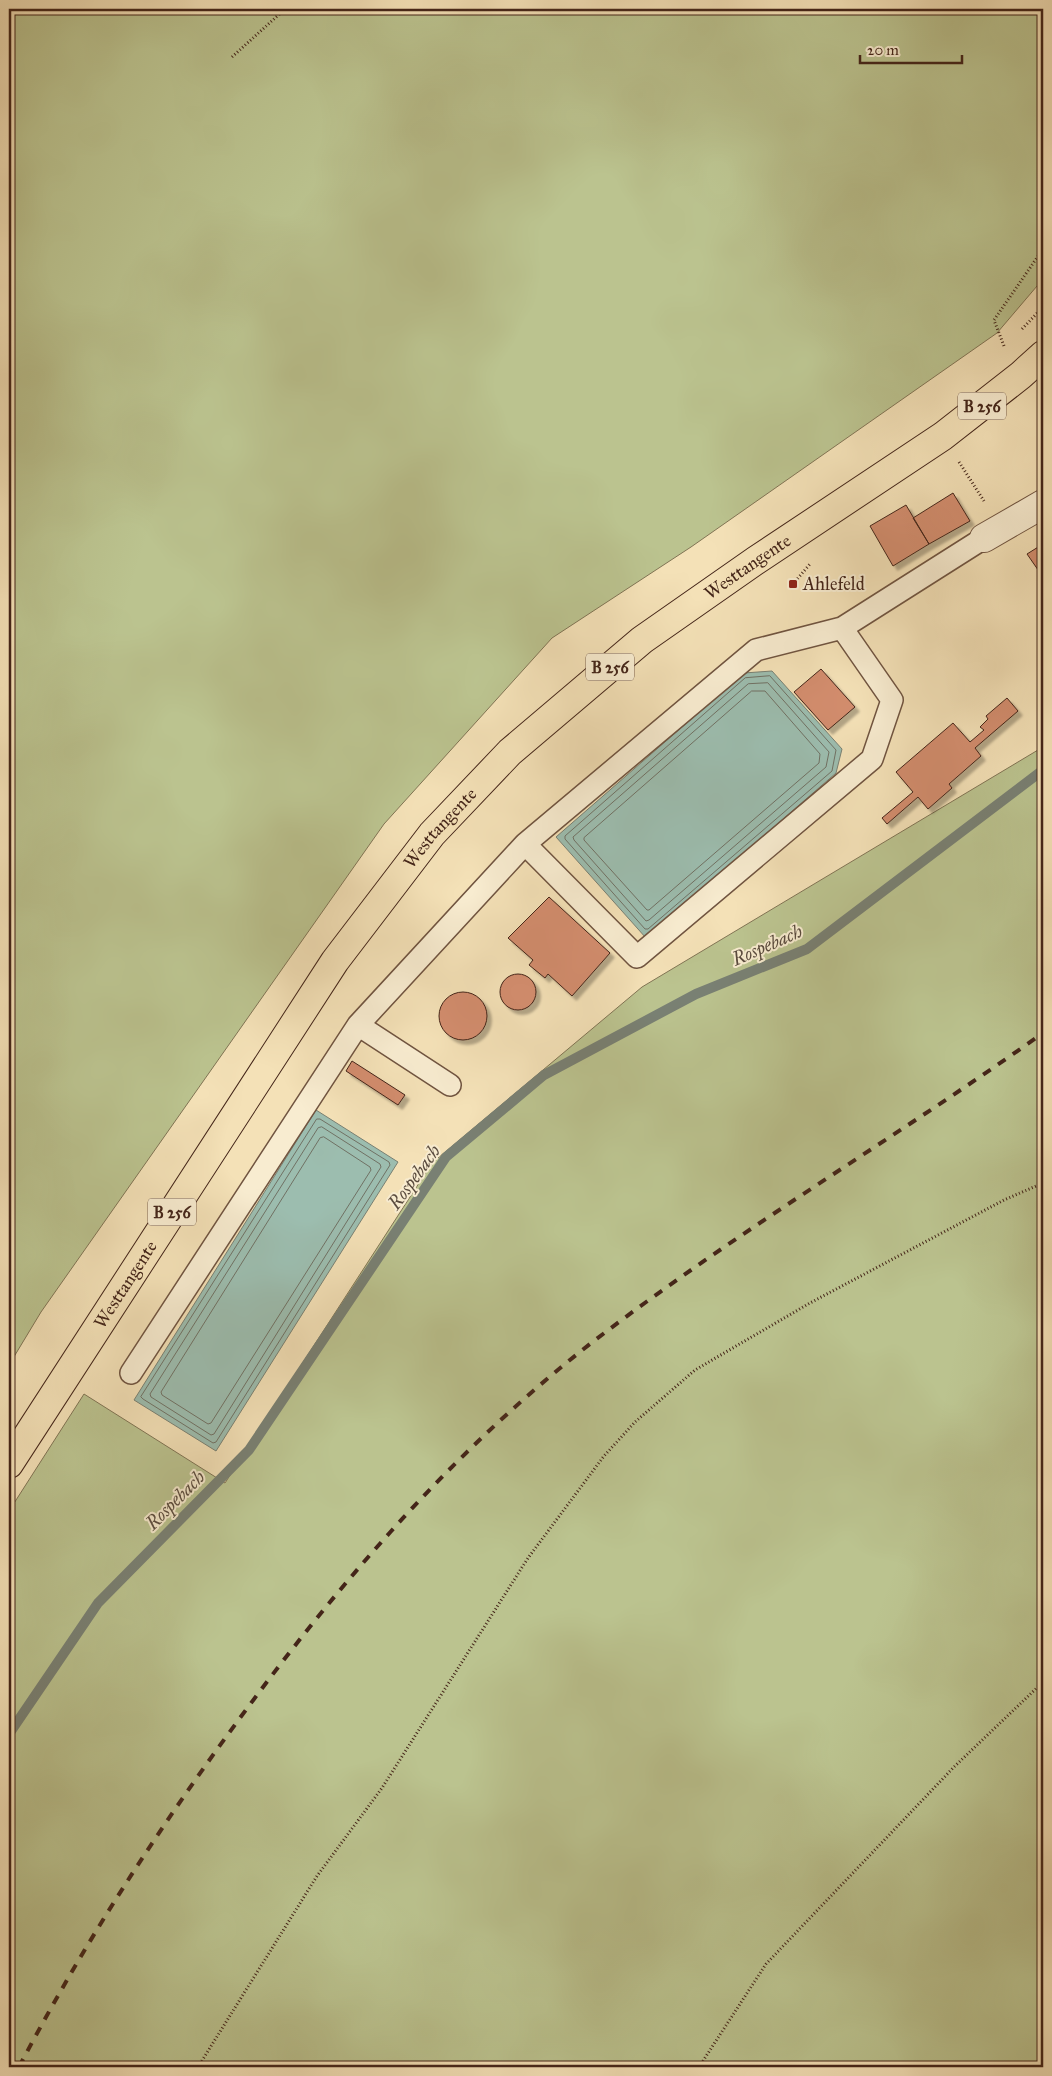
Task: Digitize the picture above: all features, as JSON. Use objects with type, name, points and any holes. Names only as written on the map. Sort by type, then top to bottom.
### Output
[{"type":"main road","name":"Westtangente","points":[[9,1464],[335,961],[432,834],[510,752],[642,640],[943,436],[1021,375],[1043,355]]},
{"type":"street","points":[[992,533],[1043,504]]},
{"type":"lane","points":[[131,1373],[358,1025],[525,844],[756,650],[842,628],[992,533]]},
{"type":"lane","points":[[525,844],[637,957],[872,759],[892,700],[842,628]]},
{"type":"lane","points":[[358,1025],[450,1086]]},
{"type":"path","points":[[232,57],[285,9]]},
{"type":"path","points":[[1011,340],[1005,347],[994,320],[1043,249]]},
{"type":"path","points":[[1018,334],[1043,307]]},
{"type":"path","points":[[957,459],[992,533]]},
{"type":"path","points":[[198,2067],[317,1876],[382,1788],[528,1558],[604,1456],[635,1422],[695,1370],[810,1303],[1004,1200],[1043,1183]]},
{"type":"path","points":[[699,2067],[766,1964],[954,1767],[1043,1682]]},
{"type":"green space","points":[[9,9],[1043,9],[1043,279],[997,333],[691,547],[552,638],[384,824],[41,1312],[9,1365]]},
{"type":"green space","points":[[1043,747],[1043,2067],[9,2067],[9,1511],[84,1394],[225,1483],[432,1163],[642,987]]},
{"type":"water","points":[[772,671],[842,749],[836,773],[646,938],[556,837],[744,673]]},
{"type":"water","points":[[316,1110],[398,1162],[216,1451],[134,1400]]},
{"type":"building","points":[[953,493],[970,521],[929,544],[913,518]]},
{"type":"building","points":[[906,505],[929,544],[893,566],[870,526]]},
{"type":"building","points":[[1043,544],[1043,577],[1027,554]]},
{"type":"building","points":[[821,669],[855,707],[828,730],[794,692]]},
{"type":"building","points":[[1007,698],[1018,711],[975,748],[981,756],[949,784],[952,788],[928,809],[918,797],[887,824],[882,818],[913,792],[896,772],[953,723],[970,742],[984,730],[980,727],[988,719],[986,716]]},
{"type":"building","points":[[549,897],[610,953],[572,996],[548,974],[545,978],[529,965],[533,960],[508,938]]},
{"type":"building","points":[[518,974],[525,975],[531,979],[535,985],[535,999],[531,1005],[525,1009],[518,1010],[511,1009],[505,1005],[501,999],[500,992],[501,985],[505,979],[511,975]]},
{"type":"building","points":[[463,992],[472,994],[480,999],[485,1007],[487,1016],[485,1025],[480,1033],[472,1038],[463,1040],[454,1038],[446,1033],[441,1025],[439,1016],[441,1007],[446,999],[454,994]]},
{"type":"building","points":[[352,1061],[405,1095],[398,1105],[346,1071]]},
{"type":"waterway","name":"Rospebach","points":[[9,1734],[98,1603],[249,1450],[446,1157],[544,1075],[696,994],[807,949],[1043,770]]},
{"type":"railway","points":[[19,2067],[94,1934],[149,1848],[207,1763],[316,1619],[400,1521],[445,1474],[540,1385],[590,1344],[645,1303],[758,1224],[930,1111],[1043,1033]]},
{"type":"place","name":"Ahlefeld","points":[[793,584]]}]
